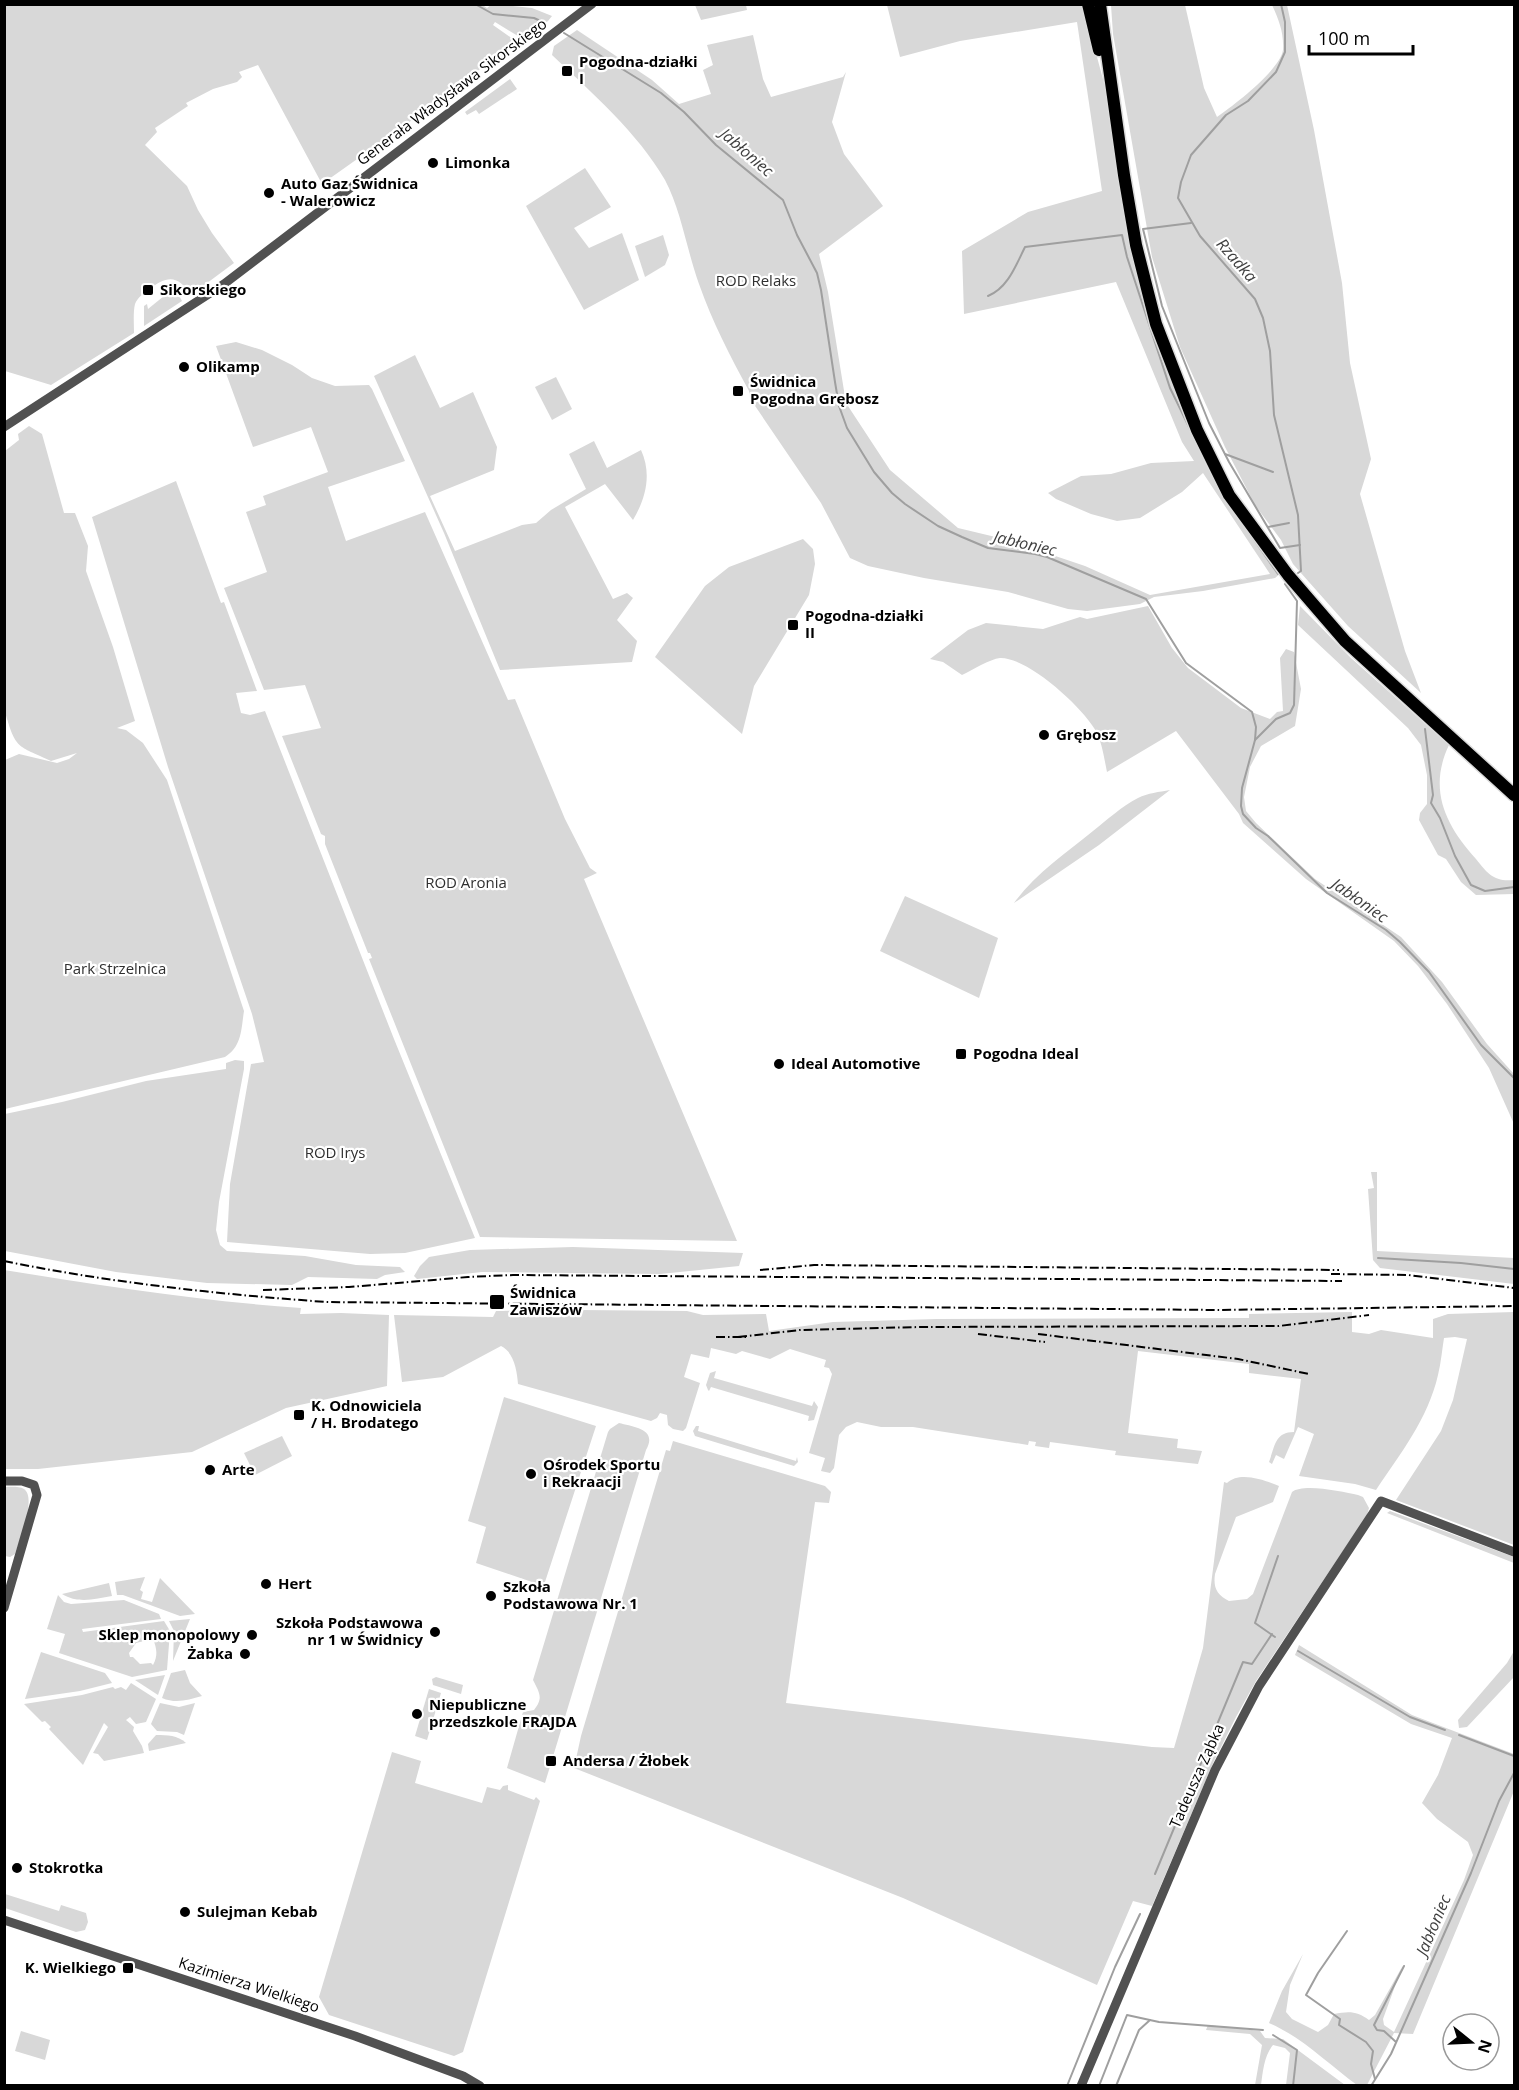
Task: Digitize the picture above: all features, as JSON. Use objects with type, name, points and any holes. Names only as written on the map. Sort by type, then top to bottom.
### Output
[{"type":"main road","points":[[1089,4],[1095,34],[1112,88]]},
{"type":"main road","points":[[1100,4],[1136,245],[1156,324],[1197,430],[1229,495],[1288,575],[1345,641],[1515,795]]},
{"type":"street","name":"Generała Władysława Sikorskiego","points":[[4,427],[224,284],[592,4]]},
{"type":"street","points":[[4,1480],[22,1481],[34,1485],[37,1500],[4,1608]]},
{"type":"street","name":"Tadeusza Ząbka","points":[[1081,2085],[1215,1770],[1237,1724],[1259,1686],[1382,1501],[1515,1552]]},
{"type":"street","name":"Kazimierza Wielkiego","points":[[4,1920],[355,2036],[463,2076],[480,2085]]},
{"type":"green space","points":[[481,4],[487,8],[492,4],[532,8],[552,16],[529,35],[521,32],[518,36],[495,22],[493,25],[513,39],[511,44],[453,91],[322,184],[258,65],[239,72],[242,77],[237,82],[213,89],[186,103],[188,106],[155,128],[157,132],[145,145],[187,186],[212,233],[234,263],[191,295],[176,280],[166,280],[155,285],[135,304],[134,333],[51,385],[5,371],[5,5]]},
{"type":"green space","points":[[695,5],[746,5],[747,10],[701,20]]},
{"type":"green space","name":"ROD Relaks","points":[[887,5],[1083,5],[1104,83],[1122,194],[1184,408],[1282,572],[1275,578],[1154,597],[1140,604],[1087,611],[1068,609],[1008,592],[868,566],[850,558],[821,503],[749,397],[749,391],[704,298],[675,204],[665,180],[628,130],[552,55],[554,46],[577,30],[652,80],[679,104],[711,94],[703,70],[713,65],[707,45],[753,35],[763,79],[771,97],[843,77],[846,72],[832,122],[844,154],[883,206],[819,254],[828,292],[846,403],[890,470],[958,528],[1008,540],[1085,566],[1150,595],[1270,574],[1203,473],[1182,492],[1140,518],[1117,521],[1091,514],[1056,499],[1048,493],[1081,476],[1111,474],[1151,463],[1194,461],[1182,442],[1116,282],[964,314],[962,251],[1028,212],[1102,191],[1077,22],[960,41],[900,57]]},
{"type":"green space","points":[[1111,5],[1185,5],[1204,88],[1217,117],[1265,77],[1280,58],[1283,38],[1272,5],[1287,5],[1314,130],[1342,283],[1350,363],[1371,459],[1360,494],[1405,651],[1421,693],[1348,626],[1293,564],[1281,540],[1255,505],[1225,447],[1180,347],[1152,257],[1113,34]]},
{"type":"green space","points":[[510,79],[517,89],[479,114],[476,110],[467,115],[465,112]]},
{"type":"green space","points":[[585,168],[611,207],[574,228],[589,248],[622,233],[639,280],[584,310],[526,206]]},
{"type":"green space","points":[[663,235],[669,255],[665,265],[645,277],[635,246]]},
{"type":"green space","points":[[168,288],[176,290],[182,301],[144,326],[144,306],[147,304],[148,309],[164,296],[163,290]]},
{"type":"green space","name":"ROD Aronia","points":[[236,342],[262,350],[312,378],[335,386],[369,385],[372,389],[405,461],[328,487],[346,541],[425,512],[508,700],[515,699],[565,819],[590,868],[597,873],[584,879],[737,1241],[480,1237],[369,959],[372,958],[325,844],[325,836],[321,834],[282,736],[321,728],[305,685],[264,690],[224,588],[267,572],[246,512],[266,505],[263,496],[328,472],[311,427],[253,447],[216,346]]},
{"type":"green space","points":[[415,355],[440,408],[473,392],[497,447],[494,470],[430,496],[455,551],[522,525],[536,523],[551,510],[586,489],[569,454],[594,441],[607,468],[641,450],[646,468],[646,486],[633,520],[605,484],[565,507],[613,599],[627,593],[633,598],[617,620],[637,641],[632,662],[500,670],[444,533],[374,376]]},
{"type":"green space","points":[[556,377],[572,409],[552,420],[535,387]]},
{"type":"green space","name":"Park Strzelnica","points":[[29,426],[42,434],[64,513],[75,513],[88,546],[86,571],[113,647],[135,721],[117,728],[126,730],[143,743],[167,780],[244,1011],[238,1043],[225,1057],[5,1109],[5,760],[19,754],[57,763],[77,753],[51,761],[24,748],[15,740],[5,712],[5,451],[19,440],[18,434]]},
{"type":"green space","name":"ROD Irys","points":[[176,481],[221,603],[224,602],[257,691],[236,693],[241,713],[250,715],[265,711],[475,1238],[405,1253],[370,1254],[227,1242],[230,1184],[251,1064],[264,1062],[252,1014],[168,767],[92,517]]},
{"type":"green space","points":[[803,539],[813,549],[815,564],[809,595],[754,686],[742,734],[655,657],[705,586],[729,567]]},
{"type":"green space","points":[[1148,606],[1172,648],[1188,668],[1241,708],[1270,719],[1277,712],[1283,711],[1280,658],[1286,649],[1294,652],[1301,689],[1295,726],[1261,746],[1250,767],[1244,797],[1246,811],[1315,879],[1401,937],[1442,982],[1487,1044],[1514,1074],[1514,1124],[1489,1068],[1447,1004],[1418,966],[1394,941],[1306,879],[1243,823],[1239,814],[1176,731],[1107,772],[1097,733],[1087,718],[1052,684],[1024,665],[1000,658],[986,662],[962,675],[943,662],[930,659],[968,630],[986,623],[1043,629],[1080,617],[1087,619]]},
{"type":"green space","points":[[1300,606],[1351,658],[1449,745],[1440,777],[1440,791],[1448,820],[1465,846],[1488,873],[1501,880],[1514,880],[1514,894],[1476,895],[1461,882],[1446,859],[1438,855],[1419,820],[1420,813],[1427,804],[1427,775],[1421,745],[1408,728],[1298,625]]},
{"type":"green space","points":[[1170,790],[1099,845],[1014,903],[1041,873],[1120,809],[1142,796]]},
{"type":"green space","points":[[905,896],[998,938],[979,998],[880,951]]},
{"type":"green space","points":[[235,1060],[244,1061],[244,1069],[219,1202],[216,1230],[220,1245],[227,1251],[305,1256],[356,1265],[400,1267],[405,1272],[385,1275],[377,1279],[308,1277],[292,1285],[207,1283],[116,1272],[5,1251],[5,1114],[146,1081],[226,1069],[226,1063]]},
{"type":"green space","points":[[1371,1172],[1377,1172],[1377,1251],[1514,1258],[1514,1284],[1380,1268],[1373,1260],[1368,1189],[1374,1188]]},
{"type":"green space","points":[[573,1247],[743,1253],[739,1266],[660,1274],[482,1272],[417,1279],[414,1276],[429,1257],[470,1250]]},
{"type":"green space","points":[[4,1270],[189,1297],[301,1308],[300,1314],[389,1315],[387,1386],[286,1408],[192,1452],[38,1469],[5,1469]]},
{"type":"green space","points":[[496,1311],[687,1311],[703,1315],[766,1314],[769,1331],[833,1322],[937,1319],[1249,1318],[1249,1314],[1352,1312],[1352,1332],[1369,1334],[1381,1330],[1433,1338],[1433,1319],[1448,1314],[1514,1312],[1514,1545],[1396,1500],[1441,1431],[1453,1400],[1467,1339],[1455,1337],[1444,1338],[1438,1375],[1427,1406],[1412,1435],[1376,1490],[1355,1484],[1299,1476],[1314,1434],[1298,1427],[1284,1459],[1276,1455],[1272,1464],[1269,1462],[1279,1437],[1294,1432],[1301,1379],[1249,1373],[1249,1364],[1138,1351],[1128,1433],[1178,1439],[1177,1448],[1202,1451],[1198,1464],[1115,1455],[1116,1451],[1050,1442],[1049,1448],[1035,1446],[1036,1442],[1029,1441],[1028,1445],[913,1427],[881,1427],[857,1422],[846,1427],[839,1435],[834,1468],[830,1473],[821,1471],[825,1458],[809,1453],[832,1374],[829,1368],[824,1367],[826,1360],[790,1349],[770,1359],[742,1351],[736,1354],[711,1348],[709,1358],[691,1354],[684,1377],[700,1383],[686,1428],[683,1431],[673,1429],[668,1425],[667,1415],[660,1413],[651,1421],[518,1384],[512,1357],[501,1346],[443,1377],[402,1382],[394,1315],[493,1317]]},
{"type":"green space","points":[[716,1371],[714,1378],[812,1406],[814,1401],[818,1407],[814,1420],[808,1421],[809,1416],[711,1387],[709,1391],[706,1385],[710,1373]]},
{"type":"green space","name":"Ośrodek Sportu i Rekraacji","points":[[504,1397],[596,1426],[544,1585],[540,1584],[539,1587],[532,1582],[476,1563],[486,1527],[468,1521]]},
{"type":"green space","points":[[619,1423],[643,1430],[649,1437],[649,1443],[545,1783],[507,1768],[523,1712],[534,1710],[539,1702],[539,1692],[533,1680],[608,1432]]},
{"type":"green space","points":[[696,1426],[699,1426],[698,1431],[796,1461],[797,1457],[798,1462],[794,1466],[695,1436],[693,1431]]},
{"type":"green space","points":[[282,1436],[292,1456],[255,1475],[244,1453]]},
{"type":"green space","points":[[673,1441],[825,1486],[831,1492],[829,1503],[815,1502],[786,1703],[1152,1747],[1174,1748],[1203,1648],[1224,1482],[1245,1477],[1279,1486],[1273,1502],[1236,1517],[1215,1574],[1215,1587],[1221,1596],[1229,1601],[1247,1599],[1253,1594],[1292,1492],[1305,1488],[1334,1490],[1363,1497],[1369,1508],[1367,1515],[1256,1681],[1214,1761],[1152,1906],[1133,1901],[1097,1985],[903,1898],[574,1768],[581,1736],[666,1450],[670,1451]]},
{"type":"green space","points":[[4,1487],[24,1489],[29,1501],[20,1540],[15,1554],[10,1557],[5,1556]]},
{"type":"green space","points":[[1390,1511],[1514,1557],[1514,1563],[1387,1513]]},
{"type":"green space","points":[[145,1577],[140,1590],[143,1592],[141,1599],[152,1602],[160,1578],[195,1614],[180,1616],[123,1595],[117,1595],[115,1582]]},
{"type":"green space","points":[[109,1583],[112,1596],[80,1600],[62,1594]]},
{"type":"green space","points":[[58,1595],[64,1602],[71,1604],[124,1600],[159,1614],[161,1619],[82,1629],[83,1632],[164,1621],[170,1631],[167,1670],[132,1677],[59,1653],[65,1634],[47,1629]],"holes":[[[149,1637],[153,1639],[156,1652],[153,1665],[151,1663],[140,1664],[130,1657],[129,1653],[136,1643],[148,1640]]]},
{"type":"green space","points":[[190,1619],[173,1661],[174,1631],[169,1621]]},
{"type":"green space","points":[[1299,1645],[1412,1715],[1514,1754],[1514,1791],[1413,2034],[1394,2033],[1367,2085],[1357,2085],[1304,2043],[1269,2023],[1282,1991],[1303,1954],[1290,1985],[1286,2012],[1292,2019],[1318,2032],[1328,2025],[1334,2014],[1353,2012],[1369,2020],[1375,2015],[1402,1967],[1383,2019],[1384,2025],[1394,2032],[1464,1880],[1473,1855],[1468,1842],[1437,1819],[1422,1803],[1438,1775],[1452,1738],[1411,1724],[1295,1655]]},
{"type":"green space","points":[[1514,1651],[1514,1677],[1467,1727],[1459,1728],[1458,1720],[1507,1663]]},
{"type":"green space","points":[[41,1652],[105,1673],[112,1683],[80,1691],[25,1699]]},
{"type":"green space","points":[[185,1670],[190,1683],[202,1696],[177,1701],[162,1698],[171,1673]]},
{"type":"green space","points":[[165,1675],[158,1695],[135,1680]]},
{"type":"green space","points":[[436,1677],[463,1685],[461,1694],[433,1685],[432,1679]]},
{"type":"green space","points":[[131,1683],[156,1699],[146,1722],[136,1724],[130,1717],[126,1720],[134,1727],[133,1731],[144,1753],[104,1761],[98,1754],[93,1753],[108,1727],[104,1723],[83,1765],[49,1729],[51,1727],[45,1721],[42,1722],[24,1704],[82,1695],[113,1687],[126,1690]]},
{"type":"green space","points":[[429,1689],[441,1693],[427,1740],[415,1736]]},
{"type":"green space","points":[[160,1703],[179,1707],[195,1703],[184,1735],[177,1732],[157,1731],[151,1724]]},
{"type":"green space","points":[[156,1735],[176,1737],[186,1743],[149,1751],[148,1744]]},
{"type":"green space","points":[[392,1752],[421,1761],[415,1783],[482,1803],[487,1787],[500,1790],[503,1786],[508,1785],[508,1790],[534,1800],[536,1797],[540,1801],[463,2052],[454,2056],[329,2015],[319,1997]]},
{"type":"green space","points":[[5,1894],[59,1911],[61,1905],[86,1913],[88,1922],[85,1930],[76,1932],[5,1908]]},
{"type":"green space","points":[[1208,2025],[1260,2031],[1265,2038],[1283,2039],[1345,2085],[1286,2085],[1290,2053],[1285,2048],[1273,2045],[1263,2069],[1261,2085],[1255,2085],[1262,2045],[1250,2034],[1206,2030]]},
{"type":"green space","points":[[21,2031],[50,2040],[45,2060],[15,2051]]},
{"type":"waterway","name":"Jabłoniec","points":[[475,4],[493,14],[534,18],[545,23]]},
{"type":"waterway","name":"Rzadka","points":[[1281,4],[1285,22],[1285,52],[1276,72],[1248,101],[1226,115],[1191,155],[1178,198],[1200,236],[1255,299],[1263,318],[1270,351],[1274,415],[1298,515],[1301,571],[1298,573]]},
{"type":"waterway","name":"Jabłoniec","points":[[564,33],[661,93],[684,112],[716,145],[783,200],[797,235],[817,273],[839,406],[847,428],[874,472],[892,493],[938,526],[988,548],[1047,557],[1146,599],[1186,663],[1252,712],[1256,727],[1255,740],[1242,788],[1243,814],[1327,893],[1386,930],[1400,942],[1429,972],[1481,1045],[1514,1078]]},
{"type":"waterway","points":[[1191,223],[1143,229],[1162,306],[1209,423],[1229,462],[1280,548],[1300,545]]},
{"type":"waterway","points":[[988,296],[1006,282],[1025,247],[1122,235],[1127,257],[1170,388],[1191,431]]},
{"type":"waterway","points":[[1225,454],[1273,472]]},
{"type":"waterway","points":[[1239,518],[1278,574]]},
{"type":"waterway","points":[[1268,527],[1289,523]]},
{"type":"waterway","name":"Rzadka","points":[[1255,740],[1276,719],[1290,713],[1294,705],[1297,601],[1285,584]]},
{"type":"waterway","points":[[1425,729],[1433,795],[1431,803],[1471,885],[1485,891],[1514,887]]},
{"type":"waterway","points":[[1378,1258],[1514,1269]]},
{"type":"waterway","points":[[1275,1637],[1255,1623],[1278,1556]]},
{"type":"waterway","points":[[1155,1874],[1243,1662],[1252,1664],[1272,1634]]},
{"type":"waterway","points":[[1298,1651],[1410,1717],[1445,1730]]},
{"type":"waterway","points":[[1459,1735],[1514,1756]]},
{"type":"waterway","name":"Jabłoniec","points":[[1371,2086],[1391,2054],[1471,1873],[1499,1801],[1514,1773]]},
{"type":"waterway","points":[[1067,2086],[1115,1967],[1140,1914]]},
{"type":"waterway","points":[[1347,1931],[1306,1995],[1340,2019],[1339,2025],[1366,2042],[1373,2051],[1371,2064],[1375,2079]]},
{"type":"waterway","points":[[1396,2042],[1384,2031],[1377,2030],[1374,2025],[1404,1966]]},
{"type":"waterway","points":[[1099,2086],[1127,2015],[1159,2022],[1263,2030]]},
{"type":"waterway","points":[[1116,2086],[1139,2030],[1150,2020]]},
{"type":"waterway","points":[[1273,2035],[1297,2050],[1293,2086]]},
{"type":"railway","points":[[4,1261],[84,1276],[165,1287],[326,1302],[1219,1310],[1514,1306]]},
{"type":"railway","points":[[760,1270],[814,1265],[1339,1270]]},
{"type":"railway","points":[[1331,1274],[1408,1275],[1514,1288]]},
{"type":"railway","points":[[263,1290],[349,1287],[513,1275],[1342,1281]]},
{"type":"railway","points":[[738,1337],[800,1330],[920,1327],[1279,1326],[1369,1315]]},
{"type":"railway","points":[[978,1334],[1045,1342]]},
{"type":"railway","points":[[1038,1334],[1238,1359],[1309,1374]]},
{"type":"railway","points":[[716,1337],[746,1337]]},
{"type":"place","name":"Pogodna-działki I","points":[[567,71]]},
{"type":"place","name":"Limonka","points":[[433,163]]},
{"type":"place","name":"Auto Gaz Świdnica - Walerowicz","points":[[269,193]]},
{"type":"place","name":"Sikorskiego","points":[[148,290]]},
{"type":"place","name":"Olikamp","points":[[184,367]]},
{"type":"place","name":"Świdnica Pogodna Grębosz","points":[[738,391]]},
{"type":"place","name":"Pogodna-działki II","points":[[793,625]]},
{"type":"place","name":"Grębosz","points":[[1044,735]]},
{"type":"place","name":"Pogodna Ideal","points":[[961,1054]]},
{"type":"place","name":"Ideal Automotive","points":[[779,1064]]},
{"type":"place","name":"Świdnica Zawiszów","points":[[497,1302]]},
{"type":"place","name":"K. Odnowiciela / H. Brodatego","points":[[299,1415]]},
{"type":"place","name":"Arte","points":[[210,1470]]},
{"type":"place","name":"Ośrodek Sportu i Rekraacji","points":[[531,1474]]},
{"type":"place","name":"Hert","points":[[266,1584]]},
{"type":"place","name":"Szkoła Podstawowa Nr. 1","points":[[491,1596]]},
{"type":"place","name":"Szkoła Podstawowa nr 1 w Świdnicy","points":[[435,1632]]},
{"type":"place","name":"Sklep monopolowy","points":[[252,1635]]},
{"type":"place","name":"Żabka","points":[[245,1654]]},
{"type":"place","name":"Niepubliczne przedszkole FRAJDA","points":[[417,1714]]},
{"type":"place","name":"Andersa / Żłobek","points":[[551,1761]]},
{"type":"place","name":"Stokrotka","points":[[17,1868]]},
{"type":"place","name":"Sulejman Kebab","points":[[185,1912]]},
{"type":"place","name":"K. Wielkiego","points":[[128,1968]]}]
